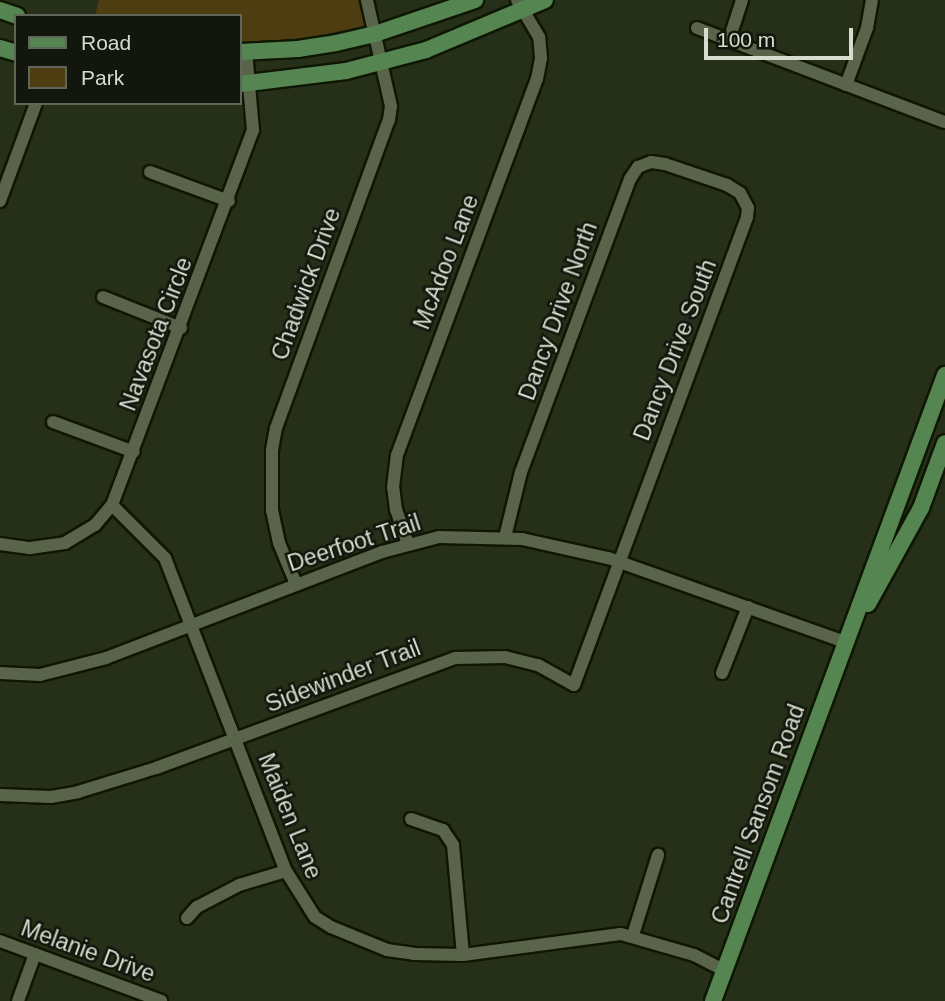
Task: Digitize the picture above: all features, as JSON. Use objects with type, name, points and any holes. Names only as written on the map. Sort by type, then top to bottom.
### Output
[{"type":"main road","points":[[243,52],[298,49],[375,34],[475,0]]},
{"type":"main road","points":[[244,84],[346,71],[426,50],[522,3],[545,0]]},
{"type":"main road","name":"Cantrell Sansom Road","points":[[713,1001],[945,375]]},
{"type":"main road","name":"Cantrell Sansom Road","points":[[845,642],[903,545],[924,500],[945,443]]},
{"type":"main road","points":[[902,492],[924,500]]},
{"type":"street","name":"Chadwick Drive","points":[[296,584],[279,543],[272,511],[272,450],[280,415],[389,120],[391,106],[367,0]]},
{"type":"street","points":[[729,40],[742,0]]},
{"type":"street","points":[[846,85],[867,28],[873,0]]},
{"type":"street","name":"McAdoo Lane","points":[[408,544],[396,510],[393,487],[397,455],[537,79],[541,58],[539,37],[522,3]]},
{"type":"street","points":[[697,28],[945,122]]},
{"type":"street","name":"Navasota Circle","points":[[0,544],[30,548],[65,543],[95,525],[112,505],[229,201],[253,130],[244,84],[243,52]]},
{"type":"street","points":[[0,201],[35,105]]},
{"type":"street","name":"Dancy Drive North","points":[[505,537],[521,472],[630,179],[638,167],[651,162],[702,176]]},
{"type":"street","points":[[150,172],[229,201]]},
{"type":"street","name":"Dancy Drive South","points":[[617,562],[747,217],[748,208],[740,193],[702,176]]},
{"type":"street","points":[[103,297],[181,328]]},
{"type":"street","points":[[53,422],[134,452]]},
{"type":"street","name":"Maiden Lane","points":[[112,505],[165,558],[286,871],[308,910],[331,927],[387,950],[443,957],[633,935],[694,956],[724,970]]},
{"type":"street","name":"Deerfoot Trail","points":[[0,673],[16,676],[60,671],[106,658],[296,584],[408,544],[439,537],[505,537],[617,562],[845,642]]},
{"type":"street","name":"Sidewinder Trail","points":[[0,795],[51,797],[78,792],[236,739],[455,658],[505,657],[538,665],[574,685],[617,562]]},
{"type":"street","points":[[722,673],[748,607]]},
{"type":"street","points":[[411,819],[443,830],[453,845],[463,955]]},
{"type":"street","points":[[633,935],[658,855]]},
{"type":"street","points":[[187,918],[197,907],[239,885],[286,871]]},
{"type":"street","name":"Melanie Drive","points":[[0,941],[154,1000]]},
{"type":"street","points":[[18,1001],[35,954]]},
{"type":"green space","points":[[99,0],[358,0],[365,26],[294,41],[242,45],[242,14],[96,14]]}]
